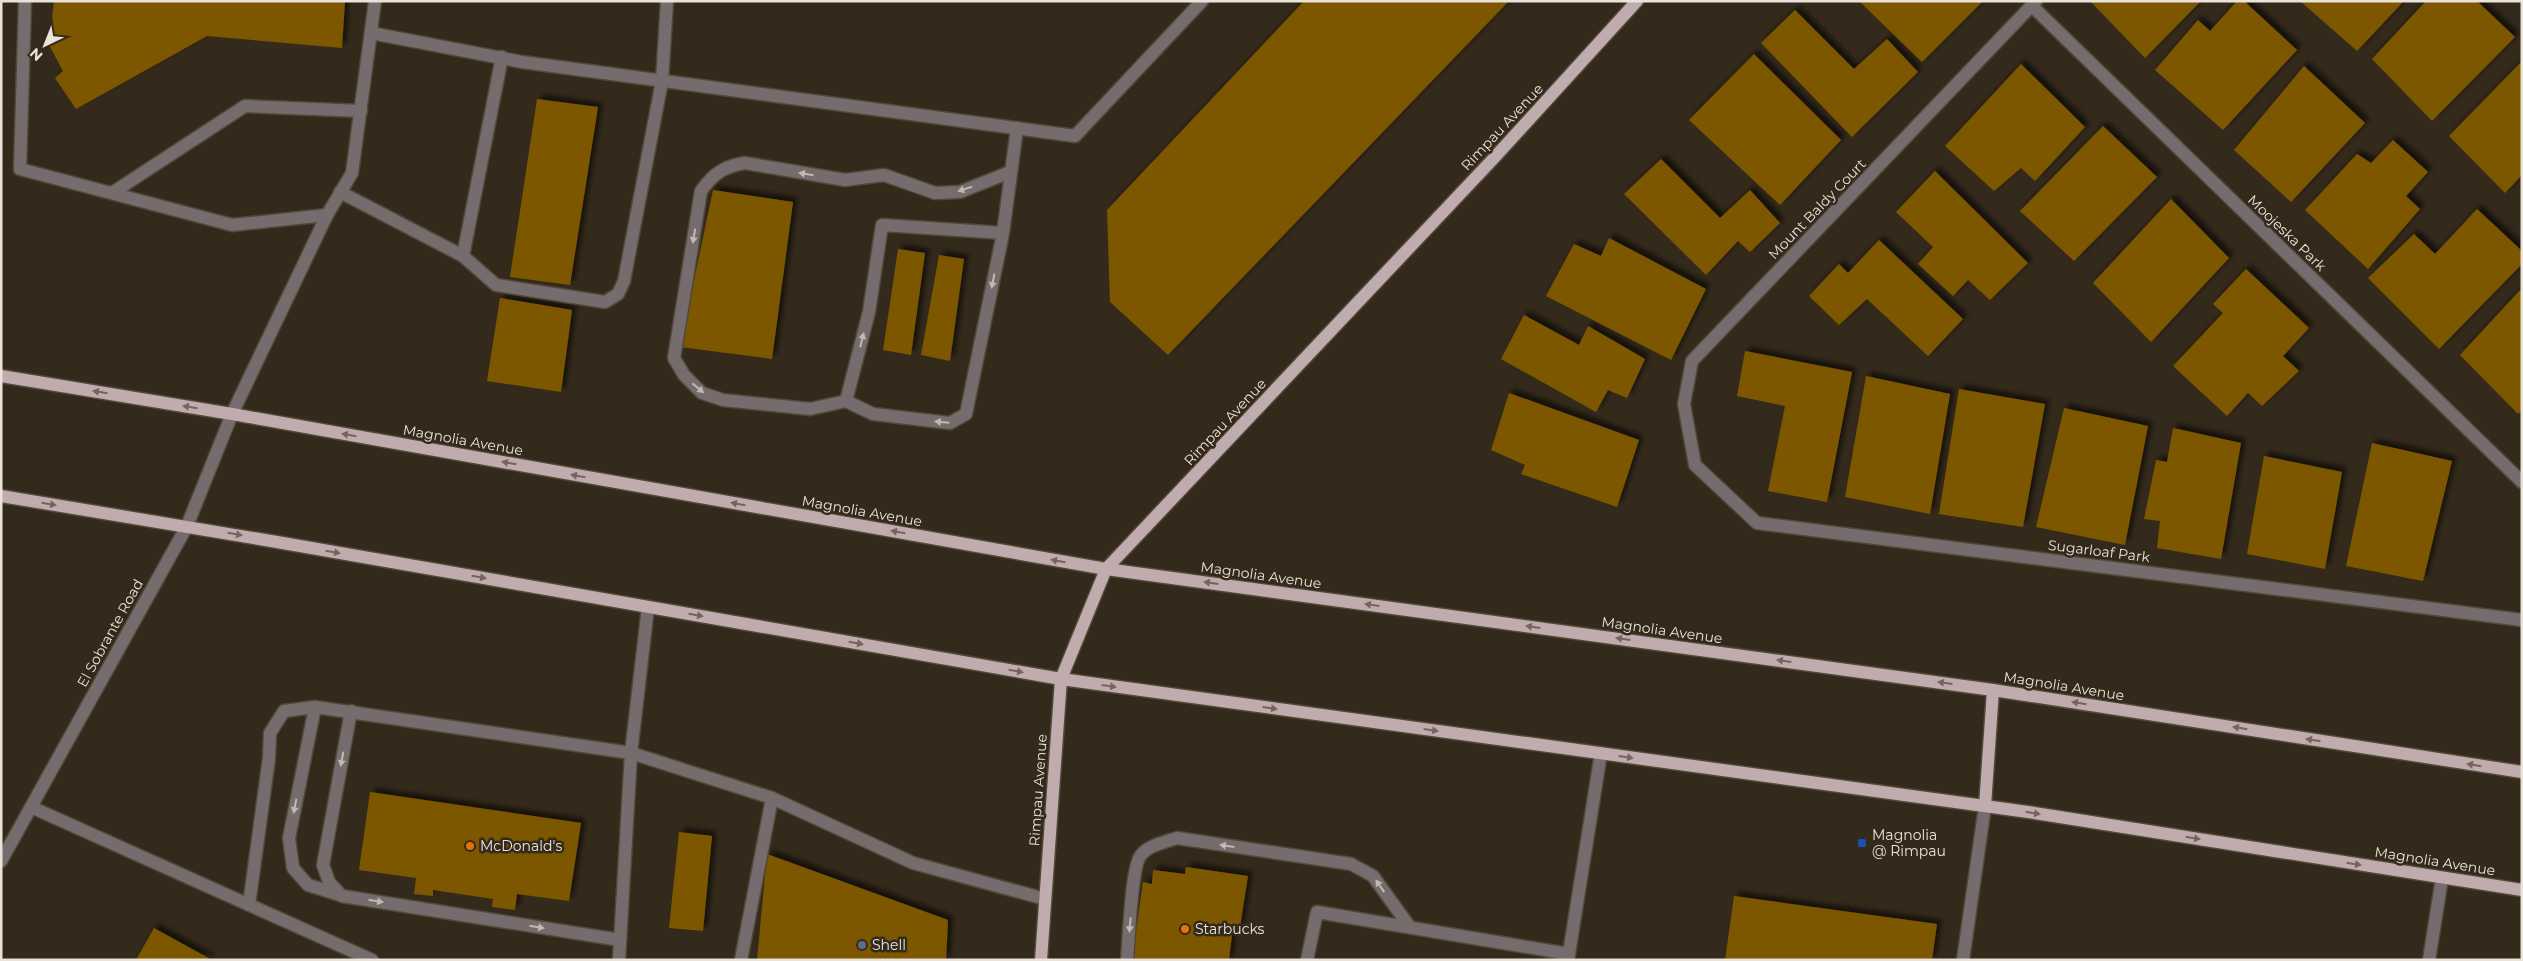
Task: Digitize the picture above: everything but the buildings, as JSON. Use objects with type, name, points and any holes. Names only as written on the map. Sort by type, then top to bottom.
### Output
[{"type":"main road","name":"Rimpau Avenue","points":[[1041,960],[1060,679],[1106,569],[1494,158],[1633,3]]},
{"type":"main road","name":"Magnolia Avenue","points":[[1,376],[232,414],[1106,569],[1993,690],[2522,772]]},
{"type":"main road","name":"Magnolia Avenue","points":[[1,496],[187,526],[1060,679],[1985,806],[2522,890]]},
{"type":"main road","points":[[1985,806],[1993,690]]},
{"type":"street","points":[[26,1],[20,169],[232,225],[327,215]]},
{"type":"street","name":"El Sobrante Road","points":[[1,861],[187,526],[232,414],[327,215],[352,173],[375,1]]},
{"type":"street","points":[[340,192],[463,256],[496,285],[605,302],[618,294],[624,281],[662,81],[667,1]]},
{"type":"street","points":[[371,33],[502,57],[662,81],[1075,136],[1202,1]]},
{"type":"street","name":"Mount Baldy Court","points":[[1695,466],[1684,404],[1692,362],[2034,4]]},
{"type":"street","name":"Moojeska Park","points":[[2034,4],[2522,482]]},
{"type":"street","points":[[463,256],[502,57]]},
{"type":"street","points":[[112,193],[245,106],[360,111]]},
{"type":"street","points":[[1010,172],[960,192],[934,193],[884,175],[845,180],[745,163],[729,166],[712,176],[701,191],[674,358],[684,375],[702,393],[723,400],[810,409],[846,401],[873,414],[950,423],[966,414],[1002,233],[1017,128]]},
{"type":"street","points":[[846,401],[869,312],[882,225],[1002,233]]},
{"type":"street","name":"Sugarloaf Park","points":[[1695,466],[1756,523],[2522,620]]},
{"type":"street","points":[[619,960],[631,753],[648,607]]},
{"type":"street","points":[[249,905],[269,758],[270,733],[284,711],[315,707],[631,753],[772,798],[913,863],[1045,899]]},
{"type":"street","points":[[315,707],[289,838],[293,868],[308,885],[342,896],[620,940]]},
{"type":"street","points":[[342,896],[329,882],[323,865],[351,711]]},
{"type":"street","points":[[1307,960],[1317,912],[1409,926],[1568,957],[1600,753]]},
{"type":"street","points":[[741,960],[772,798]]},
{"type":"street","points":[[1963,960],[1985,806]]},
{"type":"street","points":[[31,807],[372,960]]},
{"type":"street","points":[[1127,960],[1135,871],[1141,855],[1158,844],[1177,838],[1351,864],[1373,876],[1409,926]]},
{"type":"street","points":[[2429,960],[2442,878]]},
{"type":"place","name":"Magnolia @ Rimpau","points":[[1862,843]]},
{"type":"place","name":"McDonald's","points":[[470,846]]},
{"type":"place","name":"Starbucks","points":[[1185,929]]},
{"type":"place","name":"Shell","points":[[862,945]]}]
